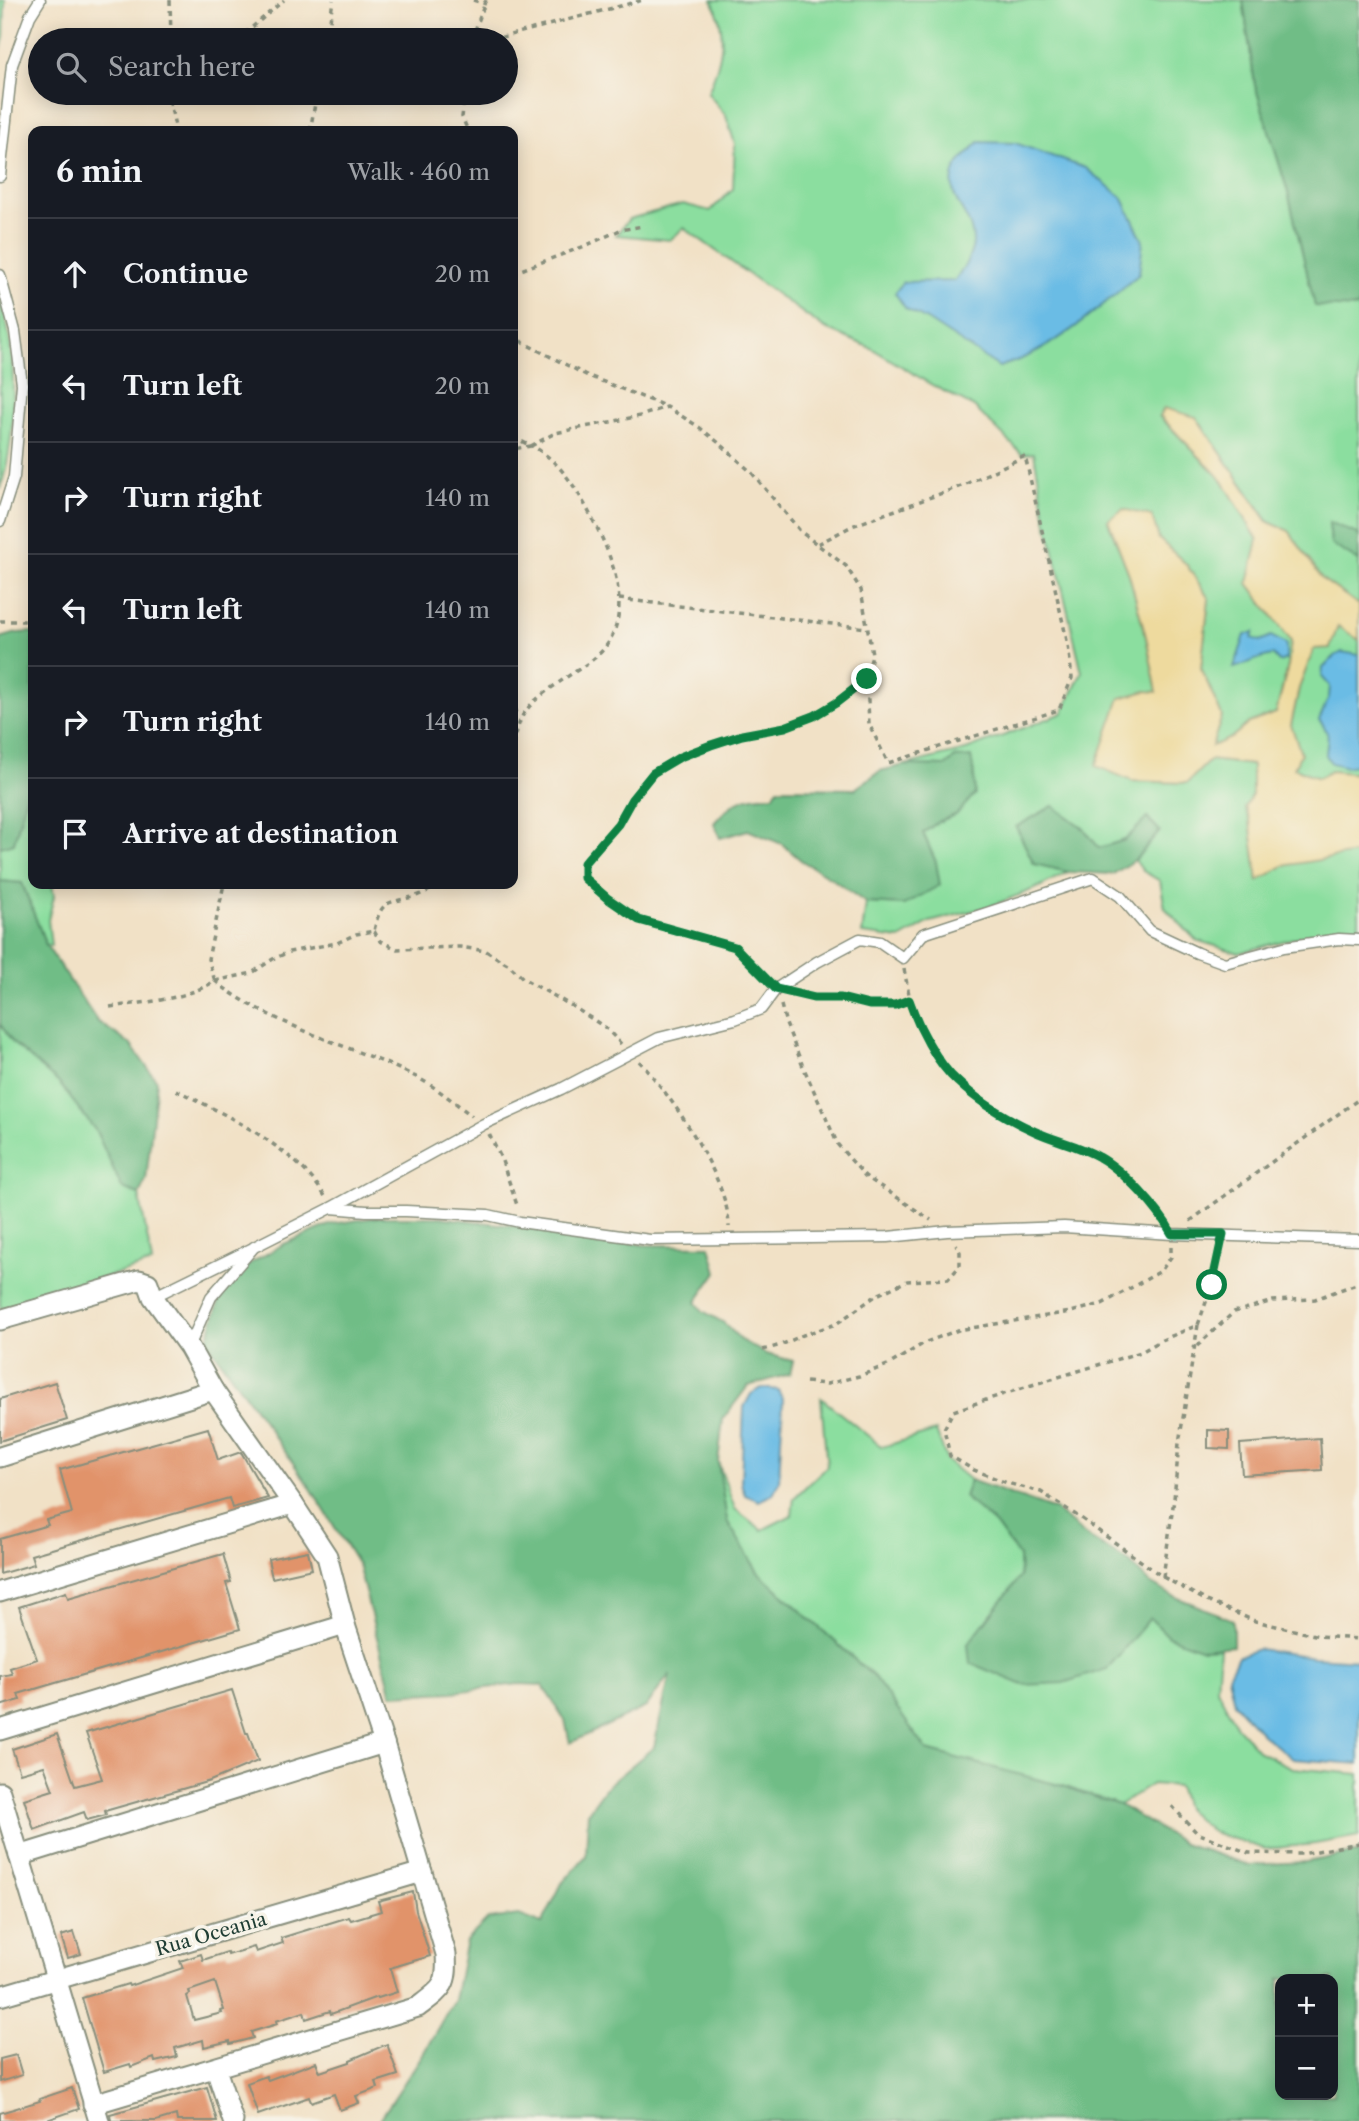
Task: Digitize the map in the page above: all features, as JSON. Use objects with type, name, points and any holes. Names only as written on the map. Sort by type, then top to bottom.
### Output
[{"type":"street","points":[[0,1320],[130,1282],[139,1280],[148,1283],[153,1297],[189,1347],[213,1390],[327,1556],[345,1625],[384,1743],[446,1954],[447,1976],[440,1990],[418,2007],[216,2069],[96,2113],[0,1792]]},
{"type":"street","points":[[0,1457],[213,1390]]},
{"type":"street","points":[[0,1592],[293,1504]]},
{"type":"street","points":[[0,1730],[345,1625]]},
{"type":"street","points":[[19,1856],[384,1743]]},
{"type":"street","name":"Rua Oceania","points":[[0,1996],[422,1872]]},
{"type":"street","points":[[216,2069],[233,2121]]},
{"type":"lane","points":[[0,176],[12,65],[30,16],[40,0]]},
{"type":"lane","points":[[0,275],[15,331],[22,384],[14,477],[0,521]]},
{"type":"lane","points":[[153,1297],[331,1208],[484,1124],[632,1054],[659,1038],[735,1019],[761,1009],[776,989],[817,962],[860,939],[880,942],[902,958],[923,933],[1093,878],[1120,896],[1150,931],[1226,963],[1284,947],[1339,939],[1359,940]]},
{"type":"lane","points":[[331,1208],[366,1212],[488,1215],[650,1240],[888,1237],[947,1231],[1064,1227],[1172,1234],[1359,1240]]},
{"type":"lane","points":[[189,1347],[211,1297],[254,1247]]},
{"type":"path","points":[[170,0],[171,28]]},
{"type":"path","points":[[251,28],[284,0]]},
{"type":"path","points":[[329,28],[333,0]]},
{"type":"path","points":[[473,0],[486,2],[476,28]]},
{"type":"path","points":[[518,33],[643,0]]},
{"type":"path","points":[[171,105],[175,126]]},
{"type":"path","points":[[311,126],[315,105]]},
{"type":"path","points":[[464,105],[462,117],[466,126]]},
{"type":"path","points":[[518,271],[620,230],[643,226]]},
{"type":"path","points":[[518,338],[576,370],[667,407],[699,427],[752,473],[801,532],[846,566],[860,590],[872,654],[867,679],[869,724],[888,762],[1059,710],[1072,678],[1070,656],[1025,456],[964,485],[852,526],[818,544]]},
{"type":"path","points":[[518,448],[531,446],[555,433],[640,416],[667,407]]},
{"type":"path","points":[[518,440],[547,454],[583,500],[613,565],[620,608],[615,632],[599,654],[540,696],[523,715],[518,730]]},
{"type":"path","points":[[619,599],[868,628]]},
{"type":"path","points":[[0,621],[28,621]]},
{"type":"path","points":[[763,1350],[836,1324],[877,1294],[907,1281],[948,1279],[960,1266],[960,1252],[947,1231],[866,1176],[838,1145],[786,1024],[776,989],[735,947],[639,920],[584,878],[584,863],[618,824],[632,799],[653,773],[680,757],[711,745],[742,735],[785,727],[814,716],[867,679]]},
{"type":"path","points":[[518,712],[523,715]]},
{"type":"path","points":[[223,889],[208,959],[215,981],[235,997],[273,1016],[417,1077],[484,1124],[517,1204],[520,1222]]},
{"type":"path","points":[[431,889],[391,901],[378,912],[374,931],[380,942],[397,949],[460,947],[486,951],[509,965],[524,979],[606,1028],[653,1076],[680,1112],[708,1160],[729,1220],[729,1240]]},
{"type":"path","points":[[110,1007],[162,1000],[199,991],[215,981],[252,973],[289,952],[337,943],[356,934],[374,931]]},
{"type":"path","points":[[806,1382],[827,1384],[859,1376],[890,1364],[926,1342],[958,1330],[1071,1312],[1102,1304],[1161,1272],[1171,1257],[1172,1234],[1164,1219],[1146,1198],[1100,1157],[1035,1131],[981,1100],[956,1081],[938,1059],[909,1000],[902,958]]},
{"type":"path","points":[[776,989],[814,998],[841,998],[869,1005],[895,1005],[909,1000]]},
{"type":"path","points":[[176,1090],[237,1122],[295,1161],[322,1192],[331,1208]]},
{"type":"path","points":[[1172,1234],[1359,1099]]},
{"type":"path","points":[[1163,1577],[1188,1379],[1196,1348],[1198,1325],[1212,1285],[1223,1234]]},
{"type":"path","points":[[1196,1348],[1234,1312],[1273,1301],[1315,1298],[1359,1283]]},
{"type":"path","points":[[1198,1325],[1141,1352],[953,1411],[944,1429],[950,1455],[974,1470],[1041,1492],[1163,1577],[1207,1601],[1255,1621],[1319,1636],[1359,1639]]},
{"type":"path","points":[[1172,1806],[1197,1833],[1249,1853],[1301,1854],[1359,1843]]},
{"type":"green space","points":[[0,0],[5,0],[4,37],[0,53]]},
{"type":"green space","points":[[712,0],[1243,0],[1255,85],[1288,192],[1315,305],[1359,308],[1359,535],[1329,522],[1331,544],[1359,561],[1359,605],[1322,579],[1289,531],[1269,522],[1196,417],[1160,417],[1223,481],[1258,540],[1248,583],[1291,641],[1288,666],[1276,713],[1249,723],[1231,738],[1211,747],[1222,716],[1201,668],[1209,599],[1186,564],[1159,539],[1152,516],[1108,521],[1129,574],[1158,693],[1132,781],[1187,783],[1210,760],[1252,765],[1252,795],[1245,808],[1250,821],[1258,881],[1283,866],[1339,854],[1359,855],[1359,932],[1309,934],[1239,953],[1196,940],[1165,908],[1160,881],[1143,871],[1135,860],[1160,831],[1148,818],[1125,840],[1099,848],[1084,829],[1053,806],[1016,827],[1034,864],[1068,872],[991,906],[930,922],[900,939],[862,934],[866,903],[904,905],[936,862],[923,833],[938,822],[957,814],[955,758],[945,766],[905,765],[966,750],[1063,713],[1082,672],[1045,514],[1034,453],[1022,454],[974,407],[871,348],[824,328],[684,228],[670,240],[616,235],[629,219],[683,204],[710,211],[733,189],[735,144],[726,116],[708,93],[719,58],[722,35]]},
{"type":"green space","points":[[1243,0],[1359,0],[1359,308],[1315,306],[1288,192],[1255,85]]},
{"type":"green space","points":[[0,301],[10,344],[13,395],[10,446],[0,489]]},
{"type":"green space","points":[[1329,522],[1359,535],[1359,561],[1331,544]]},
{"type":"green space","points":[[1338,625],[1359,640],[1359,774],[1331,771],[1318,778],[1293,767],[1291,725],[1299,688],[1314,648]]},
{"type":"green space","points":[[28,632],[28,789],[14,843],[0,847],[0,638]]},
{"type":"green space","points":[[971,757],[975,794],[957,814],[938,822],[923,833],[936,862],[940,885],[904,905],[866,903],[802,861],[782,844],[748,830],[720,838],[714,823],[740,800],[774,795],[778,788],[855,789],[880,771],[905,765],[945,766],[955,758]]},
{"type":"green space","points":[[28,789],[28,889],[53,889],[54,896],[48,920],[51,946],[46,945],[22,883],[0,881],[0,847],[14,843]]},
{"type":"green space","points":[[1053,806],[1084,829],[1099,848],[1125,840],[1147,818],[1160,831],[1135,860],[1113,874],[1068,872],[1034,864],[1016,827]]},
{"type":"green space","points":[[0,881],[22,883],[46,945],[97,1021],[130,1044],[157,1081],[146,1180],[139,1194],[122,1188],[96,1131],[59,1083],[14,1044],[0,1024]]},
{"type":"green space","points":[[0,1024],[14,1044],[59,1083],[96,1131],[122,1188],[139,1194],[152,1263],[2,1309],[0,1307]]},
{"type":"green space","points":[[378,1217],[439,1217],[543,1229],[644,1245],[710,1246],[717,1272],[696,1302],[703,1311],[724,1323],[741,1340],[766,1354],[793,1361],[790,1374],[748,1386],[723,1419],[718,1462],[727,1521],[758,1572],[874,1677],[927,1750],[1059,1785],[1119,1805],[1183,1843],[1248,1865],[1306,1862],[1359,1852],[1359,2121],[379,2121],[423,2054],[454,2000],[466,1941],[488,1919],[519,1915],[542,1924],[562,1883],[586,1856],[588,1812],[607,1786],[654,1747],[670,1674],[646,1707],[570,1743],[565,1720],[542,1685],[519,1684],[453,1692],[392,1695],[358,1565],[312,1490],[207,1341],[221,1295],[249,1264],[284,1244],[332,1224]]},
{"type":"green space","points":[[821,1398],[882,1447],[936,1431],[947,1461],[970,1480],[964,1497],[995,1524],[1019,1557],[1020,1577],[968,1644],[1107,1669],[1150,1618],[1168,1636],[1203,1649],[1220,1648],[1217,1689],[1236,1726],[1260,1752],[1292,1768],[1359,1774],[1359,1836],[1265,1849],[1212,1832],[1185,1808],[1178,1786],[1152,1784],[1119,1805],[1059,1785],[927,1751],[874,1677],[758,1572],[727,1521],[718,1462],[735,1509],[762,1530],[792,1515],[794,1498],[827,1466]]},
{"type":"green space","points":[[970,1480],[1055,1510],[1085,1535],[1130,1563],[1150,1583],[1173,1596],[1233,1620],[1233,1646],[1203,1649],[1168,1636],[1150,1618],[1107,1669],[1063,1683],[1023,1685],[970,1663],[968,1644],[1020,1577],[1019,1556],[995,1524],[964,1497]]},
{"type":"sand","points":[[1164,408],[1196,417],[1268,522],[1289,531],[1322,579],[1359,605],[1359,640],[1338,626],[1330,648],[1314,649],[1299,688],[1291,725],[1301,753],[1294,768],[1318,778],[1331,771],[1359,774],[1359,855],[1283,866],[1258,881],[1250,821],[1245,807],[1252,795],[1252,765],[1210,760],[1187,783],[1132,781],[1096,766],[1120,698],[1146,691],[1157,692],[1129,574],[1108,520],[1123,509],[1152,516],[1159,539],[1186,564],[1209,599],[1201,668],[1222,716],[1212,746],[1231,738],[1249,723],[1276,713],[1288,666],[1291,641],[1248,583],[1258,540],[1223,481],[1160,416]]},
{"type":"water","points":[[979,142],[1015,143],[1085,168],[1122,197],[1143,241],[1139,274],[1089,317],[1062,336],[1030,355],[999,367],[906,309],[895,293],[903,282],[955,281],[967,263],[973,247],[972,233],[952,185],[954,171]]},
{"type":"water","points":[[1254,632],[1252,638],[1260,641],[1271,636],[1286,644],[1286,659],[1279,662],[1273,655],[1234,668],[1245,635]]},
{"type":"water","points":[[1342,652],[1359,655],[1359,764],[1347,767],[1331,763],[1326,755],[1327,733],[1319,720],[1329,697],[1330,686],[1322,677],[1323,668]]},
{"type":"water","points":[[761,1388],[778,1390],[783,1400],[779,1481],[773,1494],[759,1501],[745,1495],[741,1483],[744,1407],[751,1394]]},
{"type":"water","points":[[1258,1649],[1359,1660],[1359,1764],[1293,1759],[1261,1733],[1234,1703],[1228,1676],[1238,1656]]},
{"type":"building","points":[[55,1382],[67,1420],[0,1441],[0,1399]]},
{"type":"building","points":[[208,1428],[218,1460],[241,1452],[268,1498],[232,1508],[229,1498],[31,1555],[34,1564],[0,1574],[0,1539],[48,1525],[46,1520],[72,1513],[60,1470]]},
{"type":"building","points":[[1208,1430],[1229,1431],[1229,1449],[1208,1448]]},
{"type":"building","points":[[1320,1438],[1322,1470],[1242,1475],[1240,1444]]},
{"type":"building","points":[[308,1551],[312,1569],[272,1578],[268,1559]]},
{"type":"building","points":[[223,1554],[231,1582],[226,1583],[240,1629],[18,1694],[20,1700],[0,1706],[0,1676],[12,1674],[10,1668],[37,1659],[19,1607],[66,1592],[68,1598]]},
{"type":"building","points":[[232,1690],[258,1761],[210,1781],[105,1811],[106,1815],[87,1820],[84,1812],[34,1830],[24,1799],[53,1790],[44,1766],[20,1773],[12,1749],[57,1734],[75,1786],[102,1779],[86,1733]]},
{"type":"building","points":[[413,1892],[430,1956],[390,1968],[397,1992],[331,2014],[330,2011],[306,2019],[304,2012],[251,2032],[253,2038],[204,2047],[203,2040],[175,2048],[177,2057],[155,2062],[154,2058],[131,2067],[130,2064],[104,2072],[82,1998],[183,1968],[180,1961],[201,1954],[203,1960],[254,1947],[256,1952],[283,1943],[281,1938],[349,1917],[351,1920],[381,1911],[378,1901]],"holes":[[[215,1982],[224,2010],[222,2013],[194,2020],[187,1996],[189,1991]]]},
{"type":"building","points":[[74,1932],[81,1954],[68,1958],[61,1936]]},
{"type":"building","points":[[387,2044],[398,2075],[376,2082],[378,2088],[356,2096],[359,2103],[340,2110],[334,2094],[311,2102],[309,2097],[258,2115],[247,2083],[266,2076],[268,2080],[316,2062],[320,2072],[350,2062]]},
{"type":"building","points":[[16,2055],[22,2075],[0,2082],[0,2059]]},
{"type":"building","points":[[207,2087],[217,2121],[177,2121],[176,2115],[156,2121],[111,2121],[110,2114]]},
{"type":"building","points":[[72,2088],[79,2109],[44,2121],[0,2121],[0,2113]]},
{"type":"route","points":[[867,679],[814,716],[785,727],[742,735],[711,745],[680,757],[653,773],[632,799],[618,824],[584,863],[584,878],[639,920],[735,947],[776,989],[814,998],[841,998],[869,1005],[895,1005],[909,1000],[938,1059],[956,1081],[981,1100],[1035,1131],[1100,1157],[1146,1198],[1164,1219],[1172,1234],[1223,1234],[1212,1285]]}]
